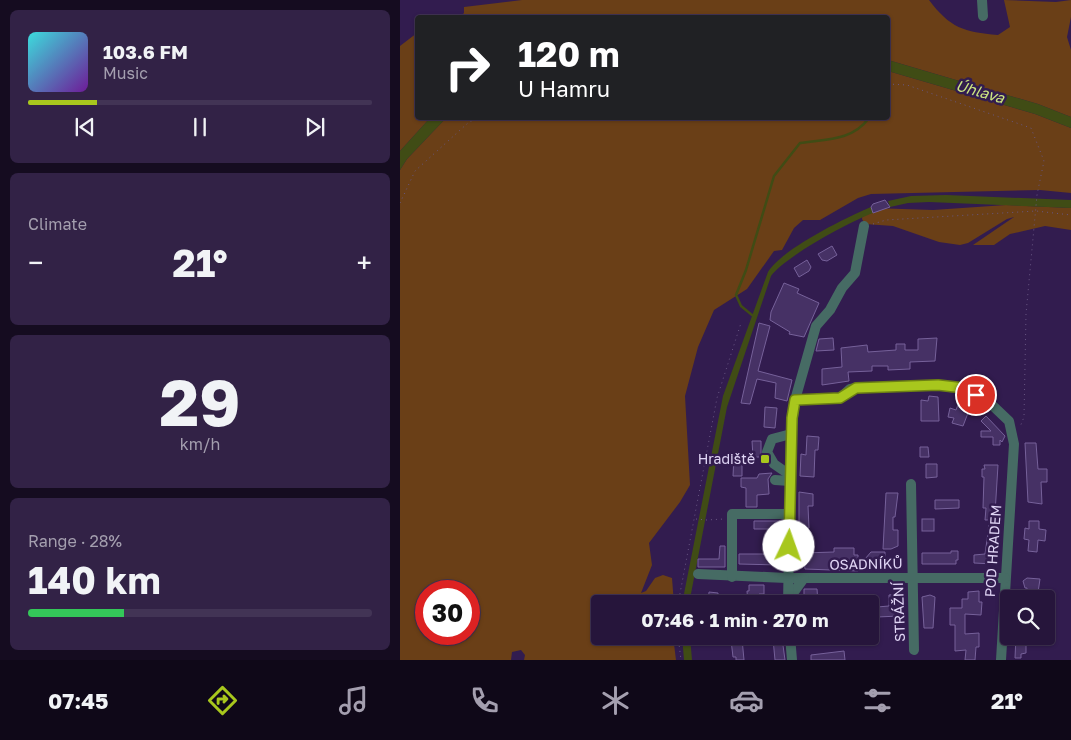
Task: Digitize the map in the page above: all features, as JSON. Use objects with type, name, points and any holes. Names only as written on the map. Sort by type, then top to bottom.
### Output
[{"type":"street","points":[[982,0],[983,16]]},
{"type":"street","points":[[788,595],[791,434],[795,400],[816,326],[836,301],[842,288],[855,272],[864,226]]},
{"type":"street","name":"POD HRADEM","points":[[795,400],[840,398],[856,388],[938,385],[964,388],[989,402],[1009,421],[1014,444],[1001,660]]},
{"type":"street","points":[[790,478],[774,464],[768,452],[772,439],[791,434]]},
{"type":"street","points":[[775,480],[790,478]]},
{"type":"street","name":"STRÁŽNÍ","points":[[911,484],[914,650]]},
{"type":"street","points":[[732,576],[732,514],[790,514]]},
{"type":"street","name":"OSADNÍKŮ","points":[[698,574],[787,578],[1005,578]]},
{"type":"street","points":[[793,595],[804,578]]},
{"type":"street","points":[[791,645],[792,660]]},
{"type":"path","points":[[890,84],[907,86],[1031,128],[1044,161],[1037,195],[1026,314],[1024,417],[1014,444]]},
{"type":"path","points":[[400,204],[415,171],[469,122],[474,120]]},
{"type":"path","points":[[864,226],[886,220],[1036,212],[1071,215]]},
{"type":"path","points":[[680,595],[717,398],[741,323]]},
{"type":"path","points":[[695,518],[706,520],[732,518]]},
{"type":"path","points":[[679,645],[681,660]]},
{"type":"shaded area","points":[[522,0],[929,0],[951,23],[967,30],[998,35],[1010,27],[1004,0],[1056,2],[1071,0],[1071,17],[1067,37],[1071,50],[1071,117],[1038,104],[890,61],[890,15],[462,15],[464,7]]},
{"type":"shaded area","points":[[415,35],[415,120],[428,120],[400,151],[400,46]]},
{"type":"shaded area","points":[[890,72],[1035,114],[1071,128],[1071,193],[1040,190],[871,194],[858,198],[820,220],[803,220],[794,228],[782,250],[774,251],[747,289],[714,310],[698,347],[685,396],[690,485],[680,502],[649,543],[652,565],[641,593],[646,591],[655,578],[663,575],[672,578],[673,595],[591,595],[591,645],[674,645],[676,660],[524,660],[525,655],[521,650],[512,652],[511,660],[400,660],[400,170],[407,159],[444,120],[890,120]]},
{"type":"shaded area","points":[[1006,205],[1071,208],[1071,230],[1045,226],[1010,234],[994,245],[973,245],[1014,217],[1007,219],[968,243],[960,245],[939,242],[893,226],[865,224],[862,219],[863,211],[871,208],[933,210]]},
{"type":"water","name":"Úhlava","points":[[890,61],[1038,104],[1071,117],[1071,128],[1035,114],[890,72]]},
{"type":"water","points":[[428,120],[444,120],[407,159],[400,170],[400,151]]},
{"type":"water","points":[[946,195],[1071,200],[1071,208],[929,202],[908,203],[890,207],[888,201],[911,196]]},
{"type":"water","points":[[871,207],[873,213],[834,232],[804,250],[790,259],[771,276],[727,407],[691,595],[684,595],[723,396],[768,272],[775,263],[800,244]]},
{"type":"water","points":[[683,645],[691,645],[692,660],[684,660]]},
{"type":"building","points":[[885,200],[890,207],[873,213],[871,207],[873,204]]},
{"type":"building","points":[[832,246],[837,255],[827,261],[822,260],[818,254]]},
{"type":"building","points":[[807,260],[811,267],[809,271],[799,277],[794,268]]},
{"type":"building","points":[[784,283],[799,289],[797,293],[819,303],[804,337],[789,334],[790,332],[770,320],[771,312]]},
{"type":"building","points":[[759,323],[770,326],[758,371],[792,380],[787,401],[775,398],[776,383],[757,379],[750,404],[741,403]]},
{"type":"building","points":[[833,338],[834,350],[816,351],[819,339]]},
{"type":"building","points":[[937,338],[935,361],[910,362],[910,369],[888,370],[888,366],[872,366],[872,371],[848,372],[849,381],[822,385],[822,369],[842,367],[841,348],[867,345],[868,352],[896,350],[896,344],[905,344],[905,350],[918,350],[918,339]]},
{"type":"building","points":[[929,396],[938,397],[939,421],[921,421],[921,400],[928,401]]},
{"type":"building","points":[[959,402],[969,405],[963,426],[952,423],[954,418],[948,417],[950,408],[956,410]]},
{"type":"building","points":[[765,407],[777,408],[775,428],[764,427]]},
{"type":"building","points":[[986,416],[1005,436],[1002,442],[1000,440],[1000,445],[993,445],[993,437],[981,437],[981,431],[991,431],[981,421]]},
{"type":"building","points":[[807,436],[819,437],[818,450],[815,450],[814,477],[800,476],[801,454],[806,455]]},
{"type":"building","points":[[752,441],[761,441],[761,457],[753,457]]},
{"type":"building","points":[[1025,443],[1036,443],[1038,469],[1047,469],[1047,482],[1041,482],[1042,504],[1028,502]]},
{"type":"building","points":[[920,447],[928,447],[929,457],[920,457]]},
{"type":"building","points":[[734,457],[742,457],[742,476],[733,476]]},
{"type":"building","points":[[926,464],[937,464],[937,477],[926,478]]},
{"type":"building","points":[[984,465],[998,465],[993,546],[994,564],[974,563],[974,555],[985,554],[988,533],[989,520],[985,520],[986,508],[983,508],[984,477],[982,477],[982,469],[985,469]]},
{"type":"building","points":[[772,473],[768,479],[769,494],[757,495],[757,507],[746,507],[746,488],[741,487],[741,478],[757,478],[759,474]]},
{"type":"building","points":[[799,492],[813,494],[813,506],[808,506],[809,528],[799,528]]},
{"type":"building","points":[[886,493],[898,493],[895,517],[893,517],[893,530],[898,530],[898,546],[891,549],[883,549]]},
{"type":"building","points":[[935,500],[959,500],[959,508],[935,509]]},
{"type":"building","points":[[922,519],[934,519],[934,531],[922,531]]},
{"type":"building","points":[[754,521],[780,521],[779,565],[739,564],[739,554],[771,554],[771,529],[754,529]]},
{"type":"building","points":[[1029,521],[1039,521],[1039,529],[1046,530],[1045,541],[1038,540],[1037,552],[1028,551],[1029,540],[1024,539],[1025,528],[1029,529]]},
{"type":"building","points":[[720,546],[725,546],[725,567],[698,567],[698,559],[719,559]]},
{"type":"building","points":[[834,548],[854,548],[854,555],[858,555],[858,571],[805,569],[803,553],[834,552]]},
{"type":"building","points":[[951,551],[958,551],[956,564],[922,564],[922,553],[951,553]]},
{"type":"building","points":[[871,552],[885,552],[885,565],[881,565],[881,567],[858,567]]},
{"type":"building","points":[[1027,578],[1040,579],[1038,590],[1027,590],[1023,581]]},
{"type":"building","points":[[749,585],[764,585],[764,594],[747,595],[747,591],[749,591]]},
{"type":"building","points":[[804,589],[817,589],[817,595],[804,595]]},
{"type":"building","points":[[979,591],[979,602],[982,602],[981,615],[965,614],[965,634],[979,633],[979,647],[976,647],[975,660],[965,660],[966,650],[955,651],[955,625],[950,625],[950,608],[962,608],[962,599],[968,599],[968,592]]},
{"type":"building","points":[[709,592],[718,593],[718,595],[709,595]]},
{"type":"building","points":[[898,594],[900,616],[879,617],[879,607],[889,606],[889,595]]},
{"type":"building","points":[[930,595],[935,597],[933,628],[924,628],[922,597]]},
{"type":"building","points":[[732,645],[743,645],[744,660],[736,660],[736,657],[733,657]]},
{"type":"building","points":[[774,645],[783,645],[785,660],[775,660]]},
{"type":"building","points":[[1016,645],[1026,645],[1026,653],[1021,654],[1021,658],[1015,658]]},
{"type":"building","points":[[844,651],[845,660],[811,660],[811,655]]},
{"type":"waterway","points":[[752,315],[741,306],[736,295],[746,270],[774,176],[800,143],[847,135],[862,126],[867,120]]},
{"type":"place","name":"Hradiště","points":[[765,459]]},
{"type":"route","points":[[789,546],[792,418],[795,400],[840,398],[850,389],[856,388],[938,385],[964,388],[976,395]]}]
